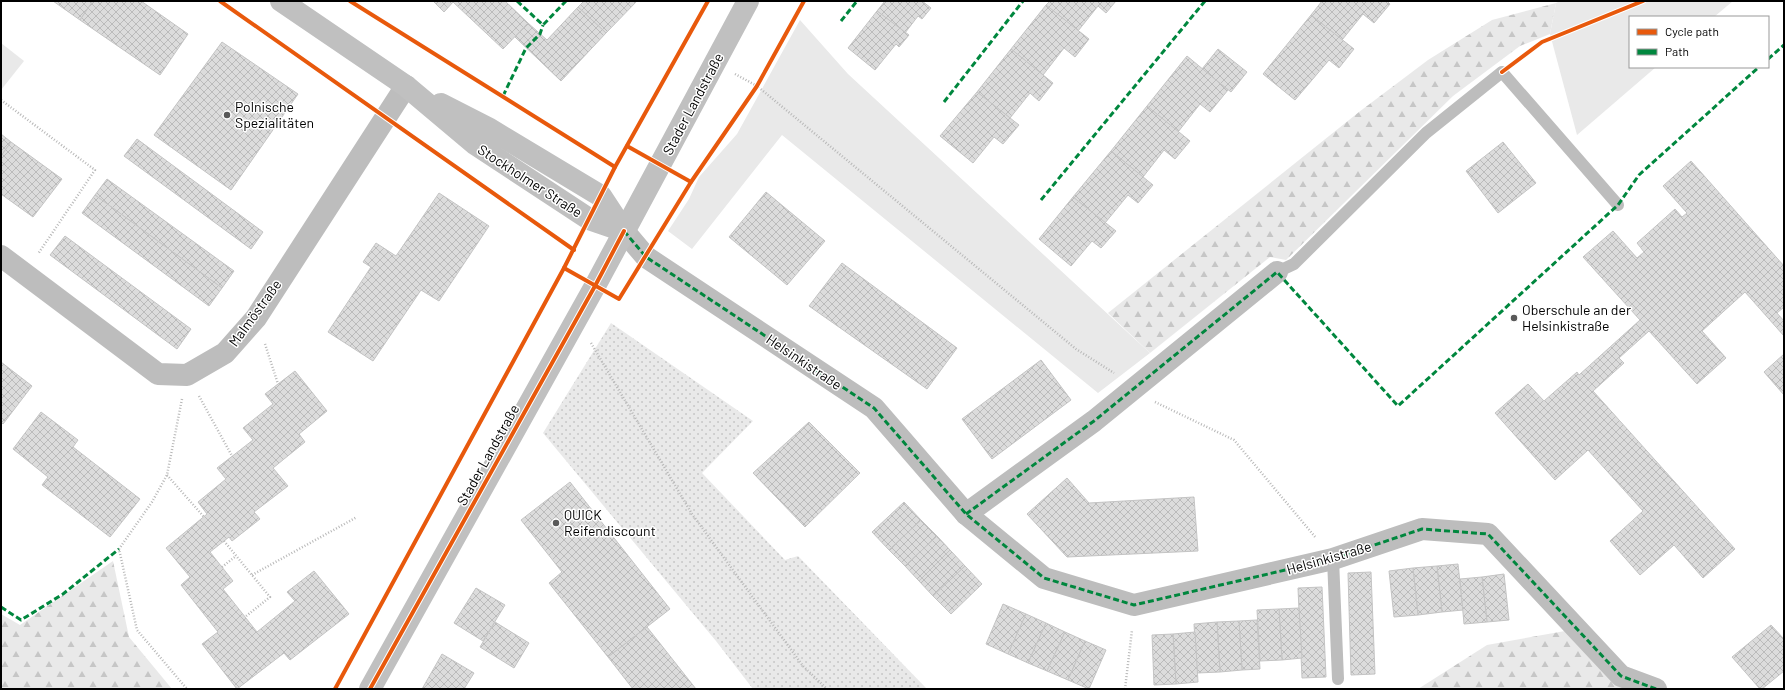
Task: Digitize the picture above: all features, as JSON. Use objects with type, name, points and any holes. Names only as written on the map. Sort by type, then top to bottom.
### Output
[{"type":"street","name":"Stockholmer Straße","points":[[281,1],[406,86],[488,128],[601,196],[624,231]]},
{"type":"street","name":"Stader Landstraße","points":[[370,689],[595,286],[748,1]]},
{"type":"street","name":"Malmöstraße","points":[[187,375],[225,354],[256,318],[406,86]]},
{"type":"street","name":"Helsinkistraße","points":[[624,231],[646,257],[874,408],[966,514],[1044,578],[1134,605],[1334,559],[1422,529],[1488,534],[1622,676],[1656,689]]},
{"type":"street","points":[[1,256],[158,374],[187,375]]},
{"type":"street","points":[[966,514],[1094,421],[1277,272]]},
{"type":"lane","points":[[1277,272],[1294,264],[1426,133],[1502,72],[1618,205]]},
{"type":"lane","points":[[1334,559],[1338,679]]},
{"type":"path","points":[[595,286],[619,299],[691,182],[757,86],[804,1]]},
{"type":"path","points":[[716,62],[757,86],[1076,349],[1136,387],[1153,401],[1234,440],[1334,559]]},
{"type":"path","points":[[1,100],[95,170],[24,274]]},
{"type":"path","points":[[661,165],[691,182]]},
{"type":"path","points":[[256,318],[278,384]]},
{"type":"path","points":[[576,319],[692,514],[803,666],[827,689]]},
{"type":"path","points":[[187,375],[232,456]]},
{"type":"path","points":[[187,375],[167,475],[152,502],[119,549],[137,630],[187,689]]},
{"type":"path","points":[[167,475],[204,517]]},
{"type":"path","points":[[252,575],[357,517]]},
{"type":"path","points":[[224,541],[270,596],[245,617]]},
{"type":"path","points":[[222,567],[236,556]]},
{"type":"path","points":[[1125,689],[1134,605]]},
{"type":"green space","points":[[1560,1],[1733,1],[1715,16],[1629,16],[1629,68],[1655,68],[1577,135],[1550,34],[1556,3]]},
{"type":"green space","points":[[1556,3],[1550,34],[1520,46],[1453,96],[1286,260],[1270,257],[1150,353],[1108,313],[1359,112],[1428,60],[1492,20]]},
{"type":"green space","points":[[800,20],[848,74],[1150,353],[1098,393],[782,135],[692,249],[668,231],[689,199],[699,177],[737,134]]},
{"type":"green space","points":[[1,43],[24,61],[1,90]]},
{"type":"green space","points":[[611,323],[753,421],[702,473],[785,560],[798,556],[927,689],[753,689],[716,641],[543,433]]},
{"type":"green space","points":[[113,561],[129,637],[172,689],[1,689],[1,614],[20,625]]},
{"type":"green space","points":[[1565,631],[1623,689],[1418,689],[1487,645]]},
{"type":"building","points":[[53,1],[93,1],[80,20]]},
{"type":"building","points":[[93,1],[141,1],[188,34],[160,75],[80,20]]},
{"type":"building","points":[[433,1],[454,1],[444,12]]},
{"type":"building","points":[[505,1],[528,23],[503,49],[453,2]]},
{"type":"building","points":[[584,1],[637,1],[606,33],[578,7]]},
{"type":"building","points":[[885,1],[922,1],[931,8],[922,19],[918,16],[905,33],[877,11]]},
{"type":"building","points":[[1050,1],[1116,1],[1106,13],[1098,6],[1078,31],[1046,5]]},
{"type":"building","points":[[1322,1],[1387,1],[1390,4],[1374,23],[1363,14],[1342,40],[1311,15]]},
{"type":"building","points":[[1046,5],[1089,39],[1075,57],[1064,48],[1043,75],[1011,49]]},
{"type":"building","points":[[578,7],[606,33],[561,81],[515,37],[528,23],[547,40]]},
{"type":"building","points":[[877,11],[909,35],[899,47],[896,44],[875,70],[848,48]]},
{"type":"building","points":[[1311,15],[1354,49],[1339,68],[1329,60],[1295,100],[1263,74]]},
{"type":"building","name":"Polnische Spezialitäten","points":[[222,42],[298,94],[231,190],[154,135]]},
{"type":"building","points":[[1011,49],[1053,83],[1039,101],[1030,93],[1010,118],[977,92]]},
{"type":"building","points":[[1218,49],[1247,72],[1231,92],[1202,69]]},
{"type":"building","points":[[1187,56],[1228,90],[1210,112],[1200,104],[1178,132],[1147,106]]},
{"type":"building","points":[[977,92],[1019,125],[1003,144],[994,137],[973,163],[940,136]]},
{"type":"building","points":[[1147,106],[1190,141],[1175,159],[1164,150],[1143,177],[1111,151]]},
{"type":"building","points":[[1,134],[11,142],[1,156]]},
{"type":"building","points":[[137,139],[263,232],[251,249],[124,156]]},
{"type":"building","points":[[11,142],[62,179],[33,217],[1,194],[1,156]]},
{"type":"building","points":[[1503,142],[1536,183],[1498,213],[1466,171]]},
{"type":"building","points":[[1111,151],[1153,185],[1138,203],[1128,195],[1105,223],[1073,197]]},
{"type":"building","points":[[1691,161],[1784,266],[1784,307],[1777,313],[1784,321],[1784,336],[1745,292],[1702,331],[1726,358],[1697,384],[1649,331],[1619,358],[1624,363],[1593,391],[1735,549],[1703,578],[1674,545],[1640,575],[1610,541],[1643,511],[1588,450],[1555,480],[1495,413],[1528,384],[1544,401],[1577,372],[1579,375],[1640,320],[1583,257],[1613,231],[1637,258],[1644,252],[1637,243],[1675,209],[1682,217],[1687,213],[1663,186]]},
{"type":"building","points":[[107,179],[234,271],[222,288],[95,195]]},
{"type":"building","points":[[766,192],[825,241],[787,285],[729,237]]},
{"type":"building","points":[[439,193],[489,226],[439,301],[421,290],[373,361],[328,332],[371,267],[363,262],[376,243],[396,256]]},
{"type":"building","points":[[95,195],[222,288],[209,306],[82,213]]},
{"type":"building","points":[[1073,197],[1116,231],[1101,248],[1092,241],[1071,266],[1039,239]]},
{"type":"building","points":[[65,236],[191,329],[177,349],[50,255]]},
{"type":"building","points":[[842,263],[957,348],[927,389],[809,306]]},
{"type":"building","points":[[1784,354],[1784,395],[1764,372]]},
{"type":"building","points":[[1041,360],[1071,400],[992,459],[962,419]]},
{"type":"building","points":[[1,362],[32,386],[3,424],[1,422]]},
{"type":"building","points":[[295,371],[327,411],[299,434],[305,442],[273,468],[288,486],[254,512],[260,519],[232,541],[229,537],[210,552],[233,581],[223,589],[257,632],[295,601],[287,592],[314,571],[349,614],[290,660],[284,653],[237,689],[202,644],[218,632],[181,585],[190,577],[166,548],[207,514],[198,502],[226,479],[217,468],[253,440],[243,428],[273,404],[265,394]]},
{"type":"building","points":[[41,412],[78,440],[73,447],[140,499],[110,537],[42,485],[48,477],[13,449]]},
{"type":"building","points":[[809,422],[860,473],[805,527],[753,473]]},
{"type":"building","points":[[1067,478],[1089,503],[1194,497],[1198,551],[1067,557],[1027,514]]},
{"type":"building","points":[[570,482],[670,609],[608,657],[549,583],[562,572],[521,520]]},
{"type":"building","points":[[904,502],[921,520],[889,550],[872,532]]},
{"type":"building","points":[[921,520],[937,536],[905,566],[889,550]]},
{"type":"building","points":[[937,536],[950,550],[919,581],[905,566]]},
{"type":"building","points":[[950,550],[965,566],[933,596],[919,581]]},
{"type":"building","points":[[1458,564],[1463,610],[1442,612],[1437,566]]},
{"type":"building","points":[[965,566],[982,584],[951,614],[933,596]]},
{"type":"building","points":[[1437,566],[1442,612],[1418,615],[1413,568]]},
{"type":"building","points":[[1413,568],[1418,615],[1394,617],[1389,571]]},
{"type":"building","points":[[1371,572],[1375,674],[1351,675],[1348,573]]},
{"type":"building","points":[[1504,574],[1509,620],[1487,622],[1482,577]]},
{"type":"building","points":[[1482,577],[1487,622],[1464,624],[1460,579]]},
{"type":"building","points":[[1322,587],[1326,677],[1302,678],[1298,588]]},
{"type":"building","points":[[476,588],[505,605],[483,641],[454,623]]},
{"type":"building","points":[[1003,604],[1026,614],[1008,654],[986,644]]},
{"type":"building","points":[[1299,608],[1302,658],[1282,660],[1279,609]]},
{"type":"building","points":[[1279,609],[1282,660],[1260,661],[1257,610]]},
{"type":"building","points":[[1026,614],[1046,623],[1028,663],[1008,654]]},
{"type":"building","points":[[1257,620],[1260,669],[1242,670],[1239,621]]},
{"type":"building","points":[[1239,621],[1242,670],[1220,672],[1217,622]]},
{"type":"building","points":[[495,622],[529,643],[514,668],[480,647]]},
{"type":"building","points":[[1217,622],[1220,672],[1197,673],[1194,624]]},
{"type":"building","points":[[1046,623],[1065,632],[1047,671],[1028,663]]},
{"type":"building","points":[[1771,625],[1784,639],[1784,671],[1760,689],[1732,657]]},
{"type":"building","points":[[647,627],[696,689],[633,689],[608,657]]},
{"type":"building","points":[[1065,632],[1085,641],[1068,680],[1047,671]]},
{"type":"building","points":[[1195,632],[1198,682],[1176,684],[1173,634]]},
{"type":"building","points":[[1173,634],[1176,684],[1154,685],[1152,635]]},
{"type":"building","points":[[1085,641],[1106,650],[1089,689],[1068,680]]},
{"type":"building","points":[[442,654],[474,673],[464,689],[422,689]]},
{"type":"marked path","points":[[517,1],[543,25],[566,1]]},
{"type":"marked path","points":[[841,21],[857,1]]},
{"type":"marked path","points":[[944,102],[1023,1]]},
{"type":"marked path","points":[[1041,200],[1205,1]]},
{"type":"marked path","points":[[503,96],[526,48],[540,34],[543,25]]},
{"type":"marked path","points":[[1769,58],[1784,45]]},
{"type":"marked path","points":[[966,514],[1094,421],[1277,272],[1398,406],[1618,205],[1639,175],[1758,68]]},
{"type":"marked path","points":[[624,231],[646,257],[874,408],[966,514],[1044,578],[1134,605],[1333,559],[1422,529],[1488,534],[1621,676],[1656,689]]},
{"type":"marked path","points":[[1,607],[21,620],[63,594],[119,549]]},
{"type":"cycle path","points":[[220,1],[574,250]]},
{"type":"cycle path","points":[[350,1],[615,167]]},
{"type":"cycle path","points":[[335,689],[564,268],[615,167],[708,1]]},
{"type":"cycle path","points":[[564,268],[619,299],[691,182],[757,86],[804,1]]},
{"type":"cycle path","points":[[1502,72],[1542,42],[1643,1]]},
{"type":"cycle path","points":[[627,146],[691,182]]},
{"type":"cycle path","points":[[370,689],[595,286],[624,231]]},
{"type":"place","name":"Polnische Spezialitäten","points":[[227,115]]},
{"type":"place","name":"Oberschule an der Helsinkistraße","points":[[1514,318]]},
{"type":"place","name":"QUICK Reifendiscount","points":[[556,523]]}]
